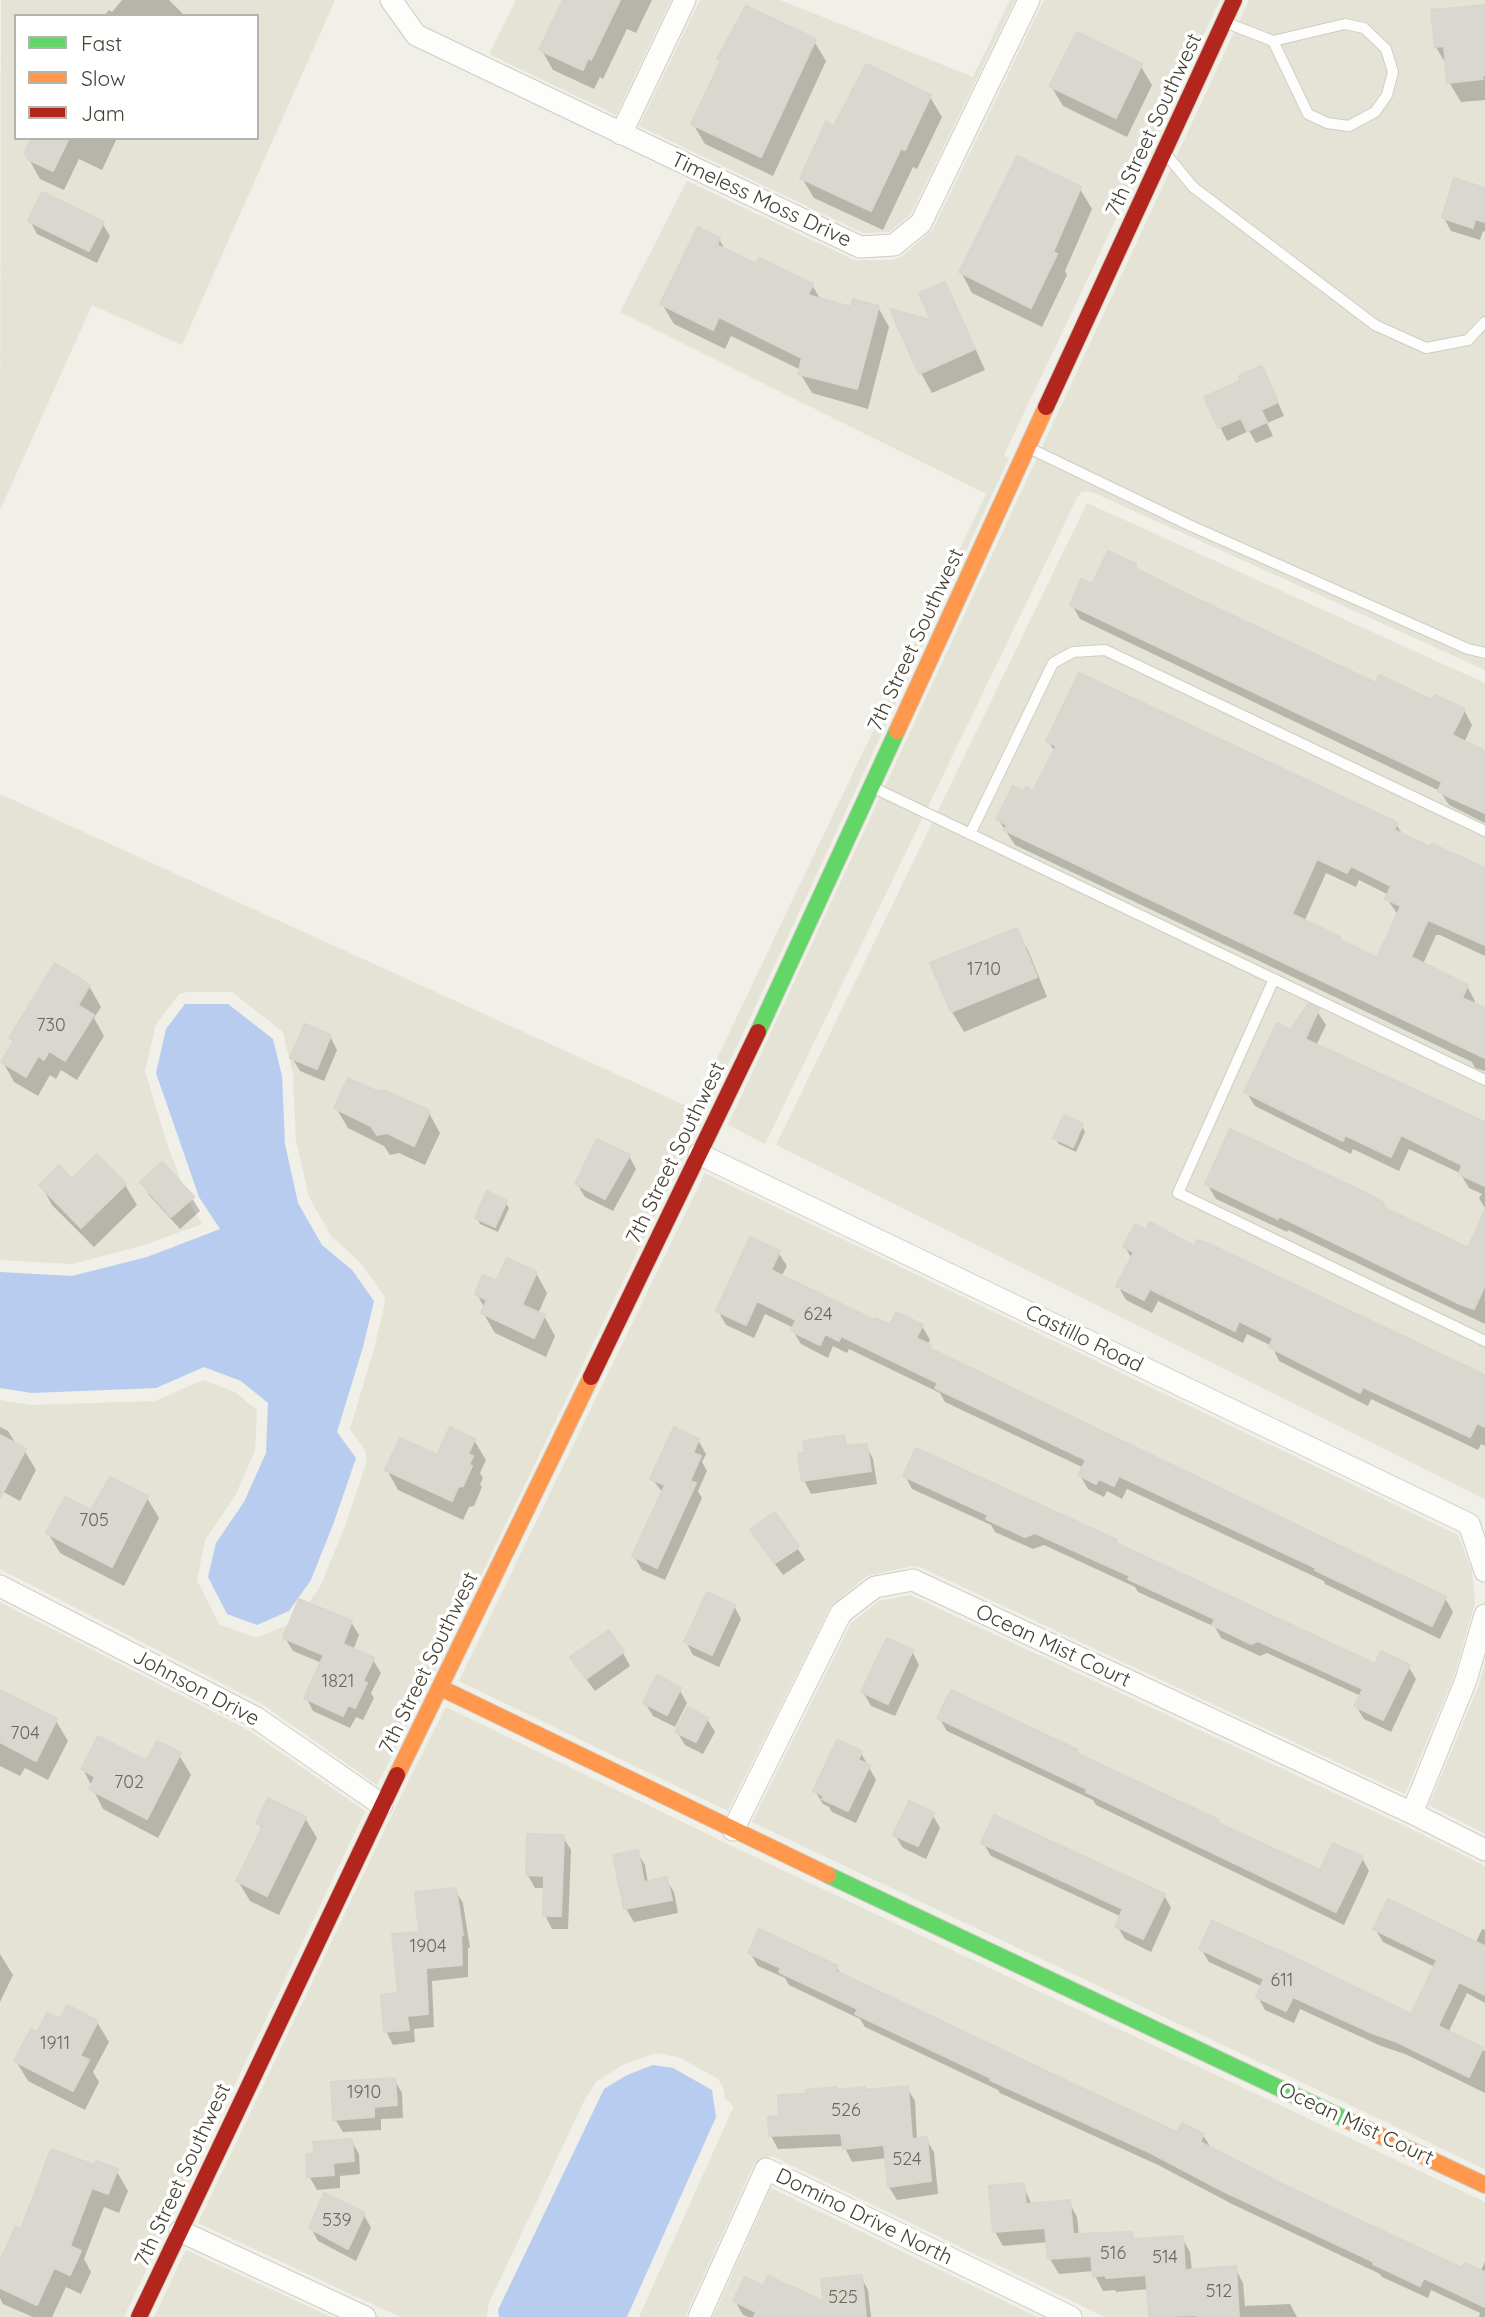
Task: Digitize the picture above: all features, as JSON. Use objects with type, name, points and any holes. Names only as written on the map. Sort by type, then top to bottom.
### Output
[{"type":"street","name":"Timeless Moss Drive","points":[[391,0],[416,35],[860,247],[894,245],[921,223],[1030,0]]},
{"type":"street","points":[[621,134],[685,0]]},
{"type":"street","name":"7th Street Southwest","points":[[139,2317],[382,1805],[764,1020],[1234,0]]},
{"type":"street","name":"Castillo Road","points":[[699,1154],[1469,1524],[1485,1571]]},
{"type":"street","name":"Ocean Mist Court","points":[[733,1830],[841,1613],[875,1587],[913,1580],[1412,1813],[1485,1850]]},
{"type":"street","name":"Johnson Drive","points":[[0,1586],[255,1717],[382,1805]]},
{"type":"street","points":[[1412,1813],[1466,1680],[1485,1615]]},
{"type":"street","name":"Ocean Mist Court","points":[[441,1688],[733,1830],[1485,2185]]},
{"type":"street","name":"Domino Drive North","points":[[699,2317],[766,2169],[1071,2317]]},
{"type":"street","points":[[180,2231],[365,2317]]},
{"type":"lane","points":[[1225,22],[1273,41],[1345,24],[1364,28],[1386,49],[1393,72],[1387,95],[1375,112],[1349,126],[1327,123],[1308,114],[1273,41]]},
{"type":"lane","points":[[1164,152],[1193,187],[1375,325],[1426,348],[1468,340],[1485,322]]},
{"type":"lane","points":[[1028,448],[1189,525],[1468,649],[1485,653]]},
{"type":"lane","points":[[970,834],[1053,663],[1073,652],[1105,650],[1485,831]]},
{"type":"lane","points":[[872,786],[1485,1080]]},
{"type":"lane","points":[[1274,979],[1178,1193],[1485,1341]]},
{"type":"shaded area","points":[[1,0],[335,0],[182,345],[92,305],[0,510]]},
{"type":"shaded area","points":[[516,0],[671,0],[616,115],[489,54]]},
{"type":"shaded area","points":[[700,0],[780,0],[973,77],[1010,0],[1015,0],[911,214],[890,232],[863,233],[639,126]]},
{"type":"shaded area","points":[[1044,0],[1220,0],[1004,455],[1009,458],[746,1027],[429,1683],[377,1785],[262,1704],[0,1569],[0,1400],[31,1405],[155,1401],[203,1380],[235,1392],[257,1410],[255,1451],[235,1496],[205,1540],[197,1580],[219,1624],[253,1637],[296,1621],[321,1585],[367,1461],[365,1450],[350,1429],[385,1303],[384,1296],[361,1263],[331,1236],[309,1197],[296,1141],[293,1075],[283,1032],[232,992],[179,994],[156,1024],[145,1071],[167,1144],[189,1202],[202,1224],[144,1245],[72,1264],[0,1260],[0,794],[693,1109],[986,494],[620,312],[687,181],[854,260],[893,260],[901,257],[933,229]]},
{"type":"shaded area","points":[[1249,0],[1485,0],[1485,670],[1092,492],[1082,492],[765,1144],[728,1125]]},
{"type":"shaded area","points":[[1087,503],[1485,683],[1485,1499],[776,1145]]},
{"type":"shaded area","points":[[705,1173],[1458,1535],[1472,1571],[1475,1603],[1454,1676],[1405,1794],[920,1567],[912,1566],[867,1576],[830,1607],[728,1811],[459,1681]]},
{"type":"shaded area","points":[[910,1595],[1485,1866],[1485,2169],[752,1822],[851,1623],[879,1601]]},
{"type":"shaded area","points":[[0,1602],[248,1730],[365,1811],[124,2317],[0,2317]]},
{"type":"shaded area","points":[[1485,1663],[1485,1834],[1429,1805],[1479,1685]]},
{"type":"shaded area","points":[[446,1707],[738,1849],[1485,2202],[1485,2317],[1105,2317],[772,2156],[754,2164],[685,2317],[639,2317],[734,2106],[725,2099],[718,2079],[679,2057],[656,2053],[624,2064],[597,2081],[584,2101],[488,2305],[487,2317],[400,2317],[198,2223],[393,1812]]},
{"type":"shaded area","points":[[771,2188],[1037,2317],[713,2317]]},
{"type":"shaded area","points":[[186,2250],[331,2317],[154,2317]]},
{"type":"water","points":[[185,1004],[228,1004],[273,1039],[282,1076],[285,1144],[298,1203],[322,1245],[352,1270],[374,1301],[337,1432],[356,1458],[334,1522],[311,1580],[289,1611],[257,1625],[227,1614],[208,1577],[216,1543],[244,1502],[266,1453],[268,1403],[241,1381],[204,1367],[156,1388],[32,1393],[0,1388],[0,1272],[72,1276],[147,1257],[220,1229],[199,1197],[156,1073],[166,1029]]},
{"type":"water","points":[[653,2065],[673,2068],[712,2090],[716,2117],[627,2317],[499,2317],[498,2310],[604,2089],[627,2075]]},
{"type":"building","points":[[563,0],[620,0],[591,60],[588,58],[583,70],[539,50]]},
{"type":"building","points":[[1485,5],[1485,75],[1482,76],[1483,79],[1447,83],[1444,46],[1435,47],[1431,10]]},
{"type":"building","points":[[746,6],[816,39],[761,157],[691,124],[721,61],[717,59]]},
{"type":"building","points":[[1077,32],[1142,64],[1116,118],[1049,86]]},
{"type":"building","points":[[866,64],[931,95],[905,150],[901,148],[871,211],[800,178],[826,122],[834,126]]},
{"type":"building","points":[[31,140],[68,140],[53,171],[27,159],[28,155],[24,154]]},
{"type":"building","points":[[1017,156],[1081,187],[1053,252],[1057,254],[1031,308],[959,272]]},
{"type":"building","points":[[1454,178],[1485,188],[1485,222],[1475,219],[1473,228],[1442,218]]},
{"type":"building","points":[[42,192],[104,222],[89,251],[28,221]]},
{"type":"building","points":[[698,227],[720,238],[717,245],[756,264],[759,258],[813,284],[808,295],[851,307],[853,299],[879,306],[857,389],[798,374],[802,358],[719,317],[713,330],[660,304]]},
{"type":"building","points":[[945,282],[975,349],[919,374],[890,309],[931,320],[919,293]]},
{"type":"building","points":[[1262,366],[1278,402],[1261,410],[1267,422],[1247,431],[1241,418],[1218,428],[1204,397],[1240,381],[1239,376]]},
{"type":"building","points":[[1108,551],[1136,564],[1135,568],[1174,588],[1376,683],[1379,675],[1432,700],[1435,695],[1465,709],[1452,735],[1485,751],[1485,813],[1438,791],[1442,782],[1070,605],[1081,579],[1092,584]]},
{"type":"building","points":[[1079,673],[1398,823],[1394,830],[1485,868],[1485,945],[1428,920],[1411,957],[1468,985],[1462,998],[1485,1008],[1485,1058],[1004,830],[1007,825],[996,819],[1013,786],[1024,792],[1026,787],[1033,791],[1056,746],[1046,741]],"holes":[[[1317,859],[1347,873],[1351,866],[1391,886],[1385,899],[1401,906],[1377,958],[1292,914]]]},
{"type":"building","points":[[1017,928],[1037,977],[951,1012],[930,963]]},
{"type":"building","points":[[55,963],[90,985],[78,1005],[94,1015],[65,1061],[49,1051],[44,1060],[38,1056],[26,1077],[1,1062],[14,1041],[9,1038]]},
{"type":"building","points":[[1308,1004],[1319,1009],[1305,1039],[1485,1122],[1485,1186],[1459,1174],[1462,1165],[1401,1135],[1391,1157],[1345,1135],[1343,1141],[1244,1092],[1277,1023],[1290,1030]]},
{"type":"building","points":[[305,1024],[331,1035],[317,1069],[290,1058]]},
{"type":"building","points":[[348,1078],[376,1091],[386,1091],[430,1111],[414,1146],[387,1133],[377,1135],[371,1126],[334,1108]]},
{"type":"building","points":[[1064,1115],[1083,1124],[1073,1147],[1053,1138]]},
{"type":"building","points":[[1230,1129],[1372,1196],[1384,1203],[1383,1207],[1468,1248],[1485,1210],[1485,1285],[1474,1309],[1279,1216],[1278,1219],[1205,1184]]},
{"type":"building","points":[[597,1139],[630,1155],[605,1199],[575,1184]]},
{"type":"building","points":[[97,1154],[126,1184],[81,1228],[39,1185],[59,1165],[72,1179]]},
{"type":"building","points":[[162,1162],[194,1197],[171,1217],[140,1182]]},
{"type":"building","points":[[487,1191],[507,1201],[495,1227],[475,1218]]},
{"type":"building","points":[[1150,1222],[1194,1246],[1197,1240],[1209,1244],[1485,1375],[1485,1427],[1477,1423],[1470,1437],[1363,1387],[1360,1393],[1269,1347],[1273,1338],[1239,1321],[1235,1331],[1150,1289],[1144,1300],[1116,1286],[1134,1252],[1123,1247],[1135,1224],[1146,1230]]},
{"type":"building","points":[[750,1237],[780,1251],[771,1270],[874,1320],[875,1318],[890,1325],[896,1312],[923,1325],[916,1338],[931,1345],[929,1348],[1446,1597],[1432,1626],[1315,1570],[1316,1568],[1119,1476],[1114,1486],[1099,1479],[1096,1484],[1078,1475],[1086,1460],[935,1388],[938,1383],[841,1336],[839,1341],[825,1334],[820,1345],[791,1331],[796,1320],[757,1301],[746,1325],[716,1311]]},
{"type":"building","points":[[507,1258],[537,1272],[522,1305],[545,1315],[534,1338],[481,1313],[487,1300],[475,1294],[483,1275],[496,1281]]},
{"type":"building","points":[[450,1427],[475,1439],[468,1454],[473,1456],[469,1465],[472,1466],[463,1486],[458,1487],[452,1501],[385,1470],[400,1438],[437,1455]]},
{"type":"building","points":[[674,1427],[699,1439],[693,1453],[701,1456],[690,1481],[696,1483],[657,1568],[632,1556],[665,1485],[650,1479]]},
{"type":"building","points":[[0,1435],[26,1449],[0,1498]]},
{"type":"building","points":[[844,1435],[846,1446],[867,1444],[871,1471],[802,1481],[798,1454],[805,1453],[803,1441]]},
{"type":"building","points":[[916,1448],[1117,1540],[1116,1543],[1375,1664],[1381,1651],[1410,1665],[1383,1720],[1354,1706],[1363,1689],[1258,1641],[1251,1644],[1212,1625],[1215,1619],[1128,1579],[1130,1576],[1035,1533],[1025,1537],[986,1519],[988,1515],[903,1476]]},
{"type":"building","points":[[110,1477],[148,1496],[112,1567],[46,1533],[65,1497],[91,1510]]},
{"type":"building","points":[[775,1512],[799,1546],[774,1563],[750,1529]]},
{"type":"building","points":[[707,1592],[735,1605],[712,1655],[684,1642]]},
{"type":"building","points":[[299,1599],[352,1621],[343,1644],[374,1658],[363,1681],[367,1683],[355,1708],[348,1705],[343,1716],[304,1698],[324,1655],[283,1638]]},
{"type":"building","points":[[609,1630],[624,1652],[586,1679],[570,1657]]},
{"type":"building","points":[[887,1638],[913,1650],[888,1704],[861,1692]]},
{"type":"building","points":[[657,1675],[681,1688],[667,1715],[643,1703]]},
{"type":"building","points":[[0,1690],[57,1719],[36,1761],[0,1742]]},
{"type":"building","points":[[951,1690],[1078,1750],[1076,1753],[1219,1820],[1218,1823],[1320,1870],[1333,1843],[1363,1857],[1336,1912],[937,1718]]},
{"type":"building","points":[[688,1707],[708,1718],[696,1742],[675,1732]]},
{"type":"building","points":[[98,1736],[146,1761],[157,1741],[181,1753],[147,1819],[89,1789],[95,1777],[81,1769]]},
{"type":"building","points":[[837,1740],[862,1751],[858,1760],[870,1765],[848,1811],[822,1799],[824,1796],[813,1791]]},
{"type":"building","points":[[268,1798],[306,1817],[267,1896],[236,1881],[263,1826],[256,1823]]},
{"type":"building","points":[[909,1801],[934,1813],[918,1846],[893,1835]]},
{"type":"building","points":[[994,1815],[1165,1894],[1143,1939],[1115,1926],[1123,1909],[981,1843]]},
{"type":"building","points":[[527,1834],[564,1835],[561,1916],[543,1916],[544,1876],[526,1875]]},
{"type":"building","points":[[638,1850],[644,1882],[667,1877],[672,1900],[624,1909],[613,1855]]},
{"type":"building","points":[[456,1888],[463,1935],[462,1965],[426,1968],[428,2014],[407,2016],[409,2030],[384,2032],[381,1995],[398,1993],[392,1934],[419,1932],[415,1892]]},
{"type":"building","points":[[1388,1899],[1485,1946],[1485,1995],[1459,1982],[1438,2026],[1483,2048],[1469,2077],[1293,1997],[1286,2011],[1256,1997],[1264,1979],[1199,1949],[1212,1921],[1411,2014],[1437,1960],[1373,1929]]},
{"type":"building","points":[[759,1929],[838,1966],[836,1971],[1177,2132],[1182,2123],[1204,2134],[1200,2142],[1284,2185],[1462,2268],[1464,2263],[1485,2272],[1485,2307],[1424,2278],[1420,2286],[1223,2191],[1149,2152],[990,2080],[995,2080],[855,2014],[858,2009],[779,1972],[781,1968],[748,1953]]},
{"type":"building","points":[[67,2005],[98,2021],[80,2056],[89,2060],[73,2091],[14,2061],[31,2029],[37,2032],[47,2013],[60,2019]]},
{"type":"building","points":[[395,2078],[397,2105],[374,2107],[374,2117],[333,2120],[331,2082]]},
{"type":"building","points":[[908,2086],[912,2139],[927,2137],[931,2181],[888,2187],[884,2145],[843,2149],[841,2133],[769,2136],[768,2117],[779,2116],[778,2095],[806,2094],[806,2090],[837,2087],[837,2090],[865,2087],[865,2090]]},
{"type":"building","points":[[352,2139],[354,2161],[333,2163],[334,2175],[307,2177],[306,2154],[314,2153],[313,2142]]},
{"type":"building","points":[[51,2149],[94,2165],[96,2161],[118,2169],[108,2194],[92,2188],[70,2246],[81,2251],[70,2275],[54,2268],[37,2305],[0,2288],[0,2261],[16,2226],[21,2229]]},
{"type":"building","points":[[1024,2183],[1026,2204],[1070,2200],[1073,2234],[1132,2232],[1133,2239],[1183,2236],[1185,2270],[1236,2266],[1239,2317],[1149,2317],[1146,2275],[1093,2277],[1091,2256],[1048,2259],[1045,2228],[993,2232],[989,2186]]},
{"type":"building","points":[[324,2193],[365,2213],[348,2249],[309,2228]]},
{"type":"building","points":[[862,2275],[866,2317],[754,2317],[756,2312],[733,2301],[745,2277],[763,2286],[768,2276],[823,2301],[821,2279]]},
{"type":"traffic: fast","points":[[758,1032],[897,731]]},
{"type":"traffic: fast","points":[[828,1875],[1349,2121]]},
{"type":"traffic: slow","points":[[897,731],[1046,407]]},
{"type":"traffic: slow","points":[[397,1775],[591,1377]]},
{"type":"traffic: slow","points":[[441,1688],[828,1875]]},
{"type":"traffic: slow","points":[[1349,2121],[1485,2185]]},
{"type":"traffic: jam","points":[[1046,407],[1234,0]]},
{"type":"traffic: jam","points":[[591,1377],[758,1032]]},
{"type":"traffic: jam","points":[[139,2317],[397,1775]]}]
